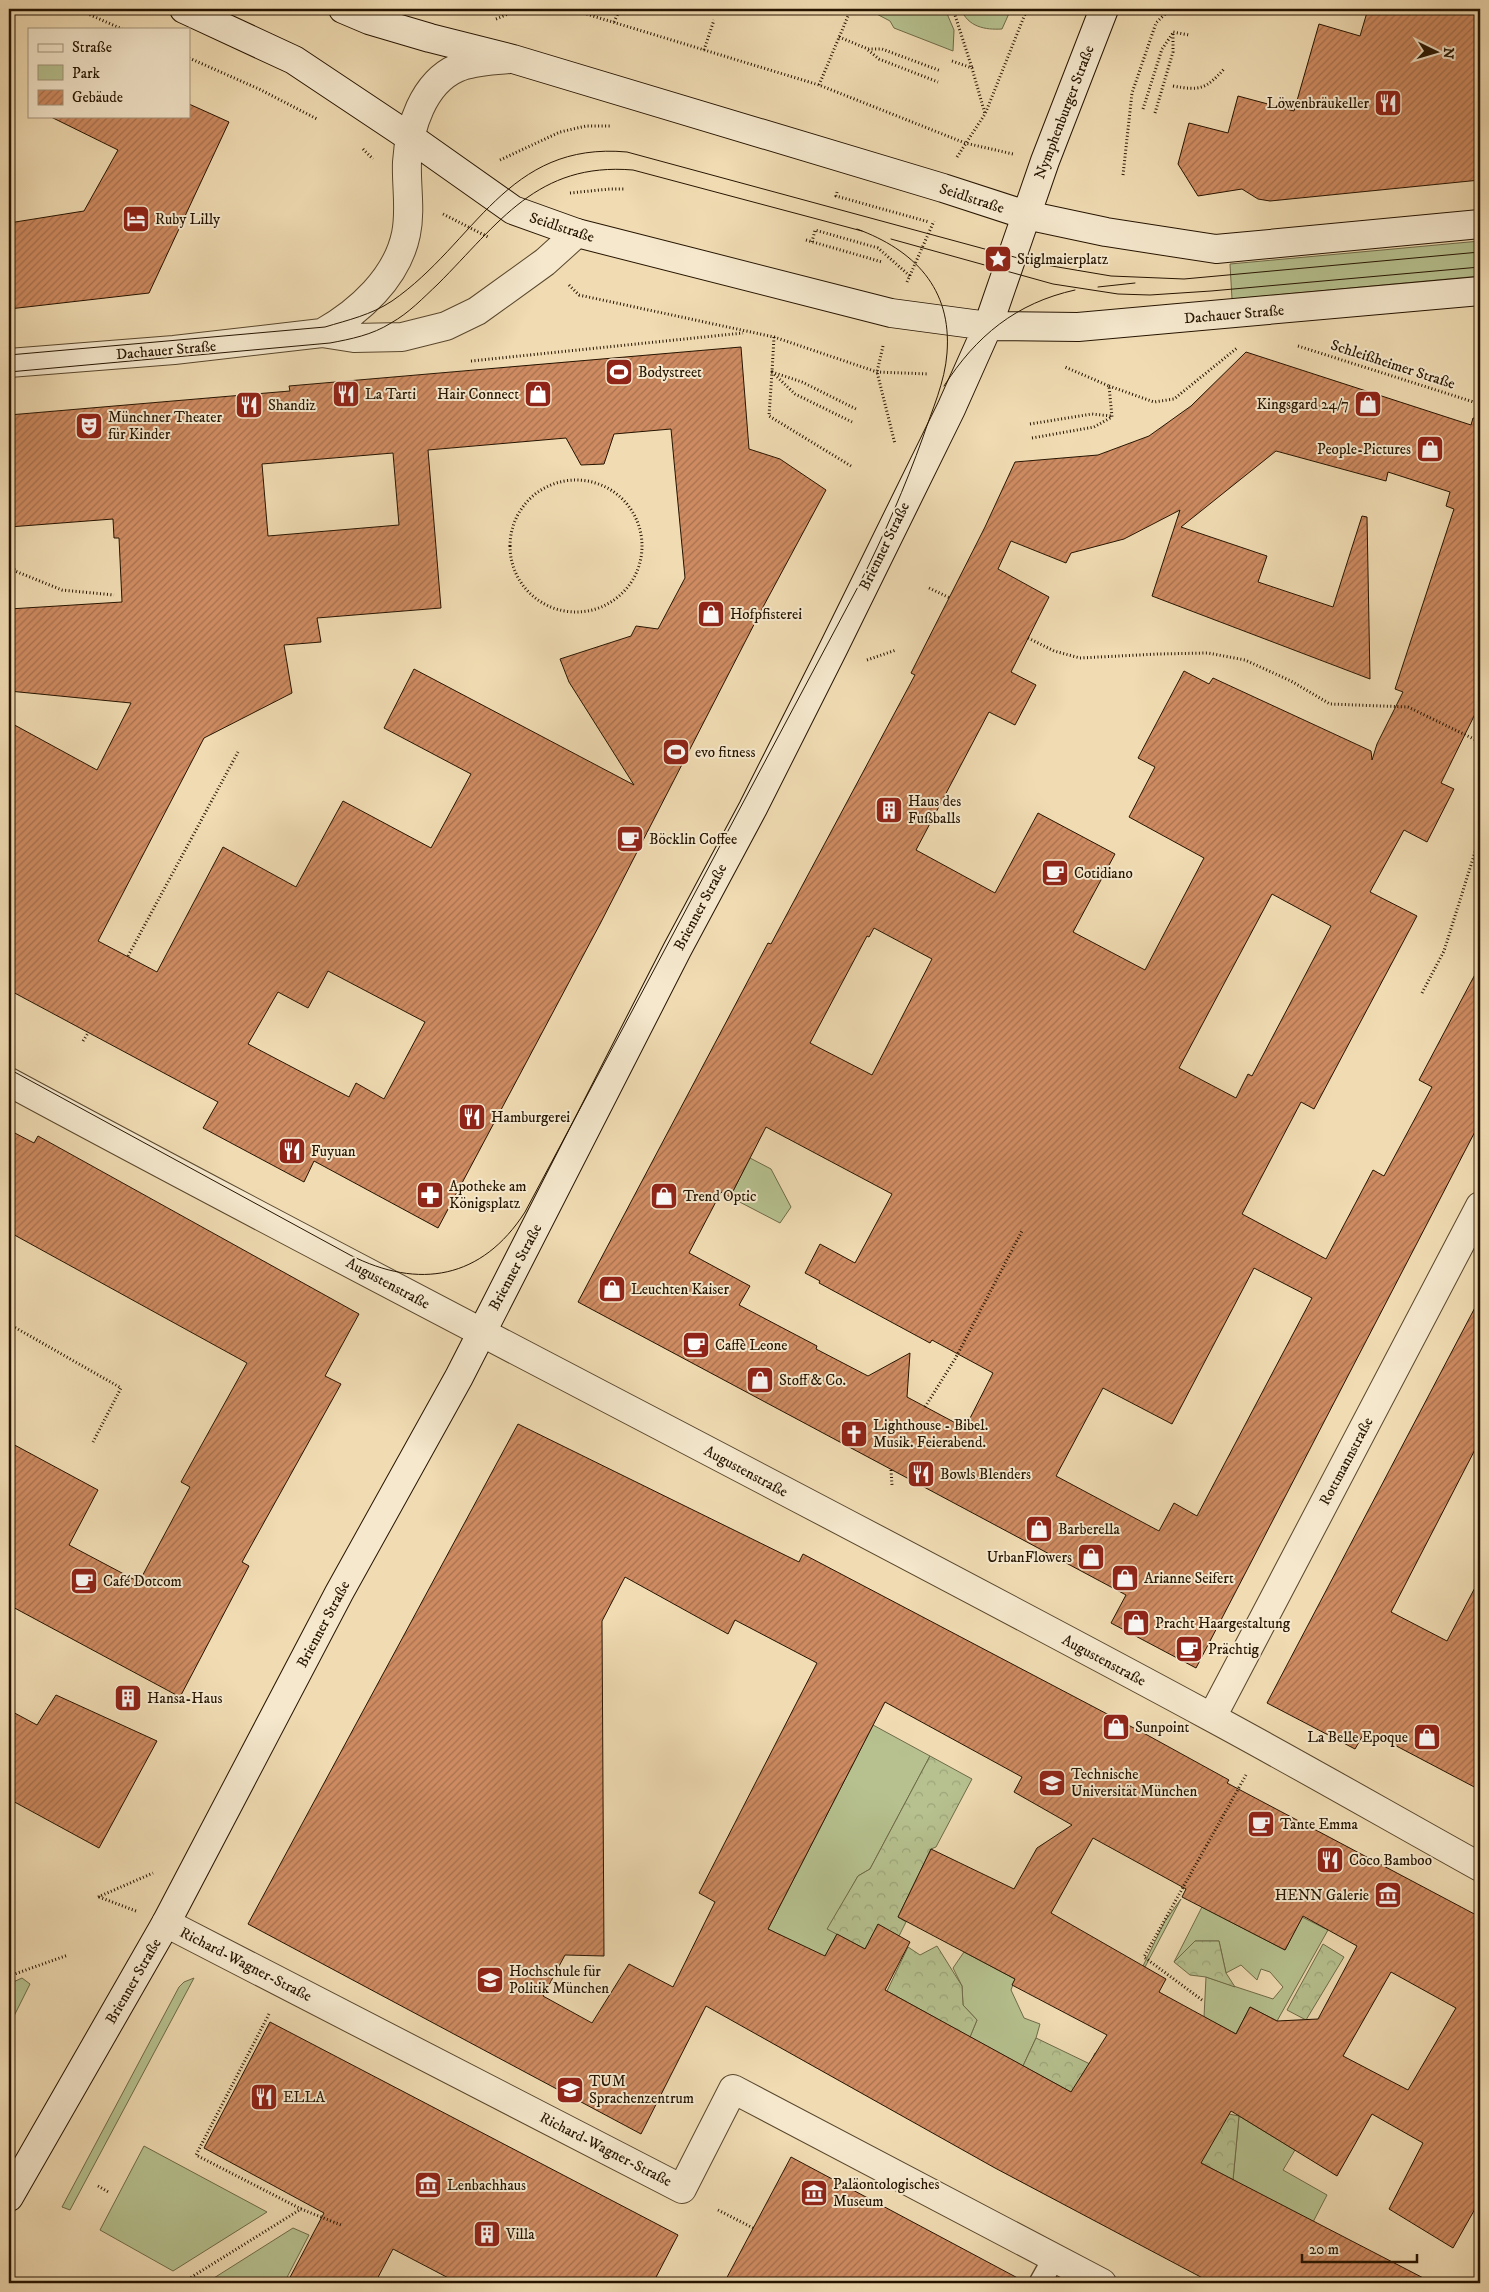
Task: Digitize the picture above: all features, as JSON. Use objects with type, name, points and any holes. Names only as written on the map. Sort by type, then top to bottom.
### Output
[{"type":"main road","name":"Seidlstraße","points":[[184,9],[294,60],[411,138],[513,210],[576,233],[866,308],[988,326]]},
{"type":"main road","name":"Seidlstraße","points":[[343,9],[369,20],[513,59],[943,188],[1026,215]]},
{"type":"main road","name":"Nymphenburger Straße","points":[[1026,215],[1104,9]]},
{"type":"main road","name":"Dachauer Straße","points":[[322,333],[342,322],[358,308],[392,271],[406,234],[409,210],[407,161],[411,138],[419,108],[435,84],[455,69],[476,62],[513,59]]},
{"type":"main road","points":[[988,326],[1026,215],[1106,232],[1216,249],[1480,224]]},
{"type":"main road","name":"Dachauer Straße","points":[[9,363],[174,350],[322,333],[354,338],[402,337],[446,326],[477,311],[544,262],[576,233]]},
{"type":"main road","name":"Dachauer Straße","points":[[988,326],[1078,327],[1480,292]]},
{"type":"main road","name":"Brienner Straße","points":[[10,2199],[166,1923],[339,1594],[459,1377],[480,1331],[510,1278],[677,950],[753,808],[907,499],[988,326]]},
{"type":"main road","name":"Augustenstraße","points":[[9,1082],[297,1236],[1212,1717],[1480,1867]]},
{"type":"main road","name":"Rottmannstraße","points":[[1212,1717],[1480,1206]]},
{"type":"main road","name":"Richard-Wagner-Straße","points":[[166,1923],[682,2189],[733,2089],[1102,2283]]},
{"type":"lane","points":[[1040,2283],[1054,2258]]},
{"type":"path","points":[[77,9],[120,28]]},
{"type":"path","points":[[570,9],[819,85],[965,143],[1045,161]]},
{"type":"path","points":[[614,22],[620,9]]},
{"type":"path","points":[[819,85],[851,9]]},
{"type":"path","points":[[953,9],[986,114]]},
{"type":"path","points":[[1123,175],[1132,92],[1156,23],[1170,9]]},
{"type":"path","points":[[704,50],[714,20]]},
{"type":"path","points":[[1173,32],[1189,35]]},
{"type":"path","points":[[1155,112],[1173,52],[1173,32]]},
{"type":"path","points":[[1143,109],[1162,48],[1173,32]]},
{"type":"path","points":[[839,37],[868,49],[879,59],[938,82]]},
{"type":"path","points":[[868,49],[882,49],[941,71]]},
{"type":"path","points":[[190,58],[259,88],[318,120]]},
{"type":"path","points":[[952,60],[972,68]]},
{"type":"path","points":[[1173,86],[1195,90],[1210,84],[1224,68]]},
{"type":"path","points":[[506,164],[499,161],[532,148],[560,132],[586,126],[619,126]]},
{"type":"path","points":[[360,145],[408,192],[453,219],[493,239]]},
{"type":"path","points":[[839,184],[836,196],[934,223]]},
{"type":"path","points":[[453,219],[479,186]]},
{"type":"path","points":[[566,194],[610,189],[625,190]]},
{"type":"path","points":[[812,242],[815,230],[878,248],[910,276]]},
{"type":"path","points":[[806,240],[882,262]]},
{"type":"path","points":[[544,262],[580,295],[774,337],[876,372],[967,373]]},
{"type":"path","points":[[471,361],[748,332]]},
{"type":"path","points":[[774,337],[769,416],[851,466]]},
{"type":"path","points":[[1065,367],[1109,386],[1154,402],[1174,399],[1244,342]]},
{"type":"path","name":"Schleißheimer Straße","points":[[1298,346],[1480,404]]},
{"type":"path","points":[[772,372],[802,382],[858,410]]},
{"type":"path","points":[[772,372],[795,394],[852,422]]},
{"type":"path","points":[[876,372],[896,448]]},
{"type":"path","points":[[1109,386],[1112,417]]},
{"type":"path","points":[[1030,424],[1092,414],[1112,417]]},
{"type":"path","points":[[1032,438],[1094,427],[1112,417]]},
{"type":"path","points":[[581,479],[602,484],[621,496],[634,514],[642,534],[642,556],[635,577],[621,594],[603,607],[582,612],[560,611],[540,602],[524,587],[513,568],[510,546],[513,524],[523,505],[539,490],[559,481],[581,479]]},
{"type":"path","points":[[9,556],[15,571],[62,590],[114,595]]},
{"type":"path","points":[[929,588],[950,598]]},
{"type":"path","points":[[1028,638],[1054,651],[1080,658],[1208,653],[1245,660],[1291,681],[1330,704],[1408,708],[1480,742]]},
{"type":"path","points":[[128,956],[238,752]]},
{"type":"path","points":[[1422,992],[1444,951],[1476,849],[1480,830]]},
{"type":"path","points":[[83,1041],[88,1032]]},
{"type":"path","points":[[926,1407],[955,1359],[1022,1231]]},
{"type":"path","points":[[9,1324],[121,1388],[93,1442]]},
{"type":"path","points":[[891,1470],[892,1485]]},
{"type":"path","points":[[1202,2000],[1144,1957],[1262,1746]]},
{"type":"path","points":[[9,1976],[68,1955]]},
{"type":"path","points":[[267,2017],[196,2156],[301,2209],[342,2225]]},
{"type":"path","points":[[98,2186],[110,2193]]},
{"type":"path","points":[[182,2283],[301,2209]]},
{"type":"path","points":[[718,2210],[753,2228]]},
{"type":"green space","points":[[945,9],[954,30],[953,51],[894,28],[890,21],[869,10]]},
{"type":"green space","points":[[961,9],[1011,9],[1002,29],[996,29],[983,28],[973,24]]},
{"type":"green space","points":[[1480,241],[1480,276],[1232,299],[1230,264]]},
{"type":"green space","points":[[750,1158],[771,1169],[791,1207],[780,1223],[730,1197]]},
{"type":"green space","points":[[873,1725],[930,1756],[870,1869],[858,1876],[828,1929],[837,1934],[824,1958],[768,1929]]},
{"type":"green space","points":[[930,1756],[972,1779],[936,1847],[931,1849],[898,1917],[906,1922],[899,1936],[878,1925],[865,1949],[827,1929],[858,1876],[870,1869]]},
{"type":"green space","points":[[1181,1899],[1145,1967],[1143,1966],[1165,1921]]},
{"type":"green space","points":[[1202,1907],[1285,1950],[1302,1917],[1328,1930],[1277,2021],[1250,2007],[1236,2034],[1204,2017],[1206,1977],[1273,1999],[1283,1987],[1270,1972],[1261,1969],[1257,1980],[1241,1965],[1226,1973],[1219,1941],[1195,1941],[1174,1962]]},
{"type":"green space","points":[[1195,1941],[1219,1941],[1226,1973],[1235,1987],[1206,1977],[1190,1975],[1174,1962]]},
{"type":"green space","points":[[1323,1944],[1344,1957],[1306,2020],[1287,2010]]},
{"type":"green space","points":[[937,1946],[962,1986],[963,2005],[977,2020],[970,2037],[887,1991],[908,1947],[920,1955]]},
{"type":"green space","points":[[964,1952],[1015,1979],[1011,1990],[1024,2018],[1040,2024],[1036,2038],[1023,2066],[970,2037],[977,2020],[963,2005],[962,1986],[953,1968]]},
{"type":"green space","points":[[22,1978],[30,1984],[9,2026],[9,1984]]},
{"type":"green space","points":[[194,1978],[70,2210],[62,2207],[179,1987],[184,1982]]},
{"type":"green space","points":[[1036,2038],[1090,2064],[1095,2053],[1220,2128],[1229,2114],[1239,2116],[1233,2180],[1023,2066]]},
{"type":"green space","points":[[1239,2116],[1295,2150],[1283,2170],[1327,2195],[1313,2222],[1233,2180]]},
{"type":"green space","points":[[144,2146],[267,2212],[173,2271],[100,2230]]},
{"type":"green space","points":[[293,2228],[309,2235],[284,2283],[206,2283]]},
{"type":"building","name":"Löwenbräukeller","points":[[1368,9],[1480,9],[1480,180],[1270,201],[1258,199],[1242,189],[1198,196],[1178,164],[1189,123],[1228,133],[1238,96],[1294,111],[1319,24],[1360,36]]},
{"type":"building","points":[[190,104],[229,122],[149,293],[9,309],[9,223],[84,211],[118,150],[53,118],[190,118]]},
{"type":"building","points":[[741,347],[749,449],[780,459],[826,490],[763,607],[600,924],[438,1228],[314,1161],[304,1182],[203,1128],[218,1102],[9,990],[9,722],[97,770],[131,703],[9,691],[9,609],[122,602],[119,538],[114,538],[113,519],[9,527],[9,415],[290,391],[289,386]],"holes":[[[671,429],[685,578],[658,629],[636,626],[631,636],[560,659],[569,682],[634,785],[414,669],[384,728],[471,774],[431,848],[343,801],[296,887],[223,847],[157,972],[98,941],[204,738],[292,693],[284,645],[321,642],[317,618],[441,608],[428,450],[566,438],[581,465],[604,464],[614,434]],[[393,453],[399,525],[268,536],[262,464]],[[328,971],[425,1022],[384,1099],[356,1083],[349,1097],[248,1044],[278,992],[308,1008]]]},
{"type":"building","points":[[1246,352],[1471,425],[1473,418],[1480,419],[1480,704],[1441,783],[1454,789],[1427,842],[1404,830],[1370,892],[1417,916],[1314,1109],[1301,1102],[1242,1214],[1326,1259],[1373,1170],[1384,1176],[1432,1087],[1419,1080],[1480,965],[1480,1122],[1196,1668],[1111,1623],[1126,1595],[578,1302],[768,943],[771,944],[915,675],[911,673],[985,527],[1015,462],[1098,455],[1149,436],[1191,406]],"holes":[[[1276,451],[1386,481],[1388,472],[1450,492],[1446,506],[1454,509],[1395,689],[1403,692],[1377,744],[1372,760],[1371,751],[1213,678],[1209,684],[1184,671],[1138,758],[1155,767],[1129,817],[1204,858],[1145,970],[1073,932],[1115,854],[1038,813],[995,893],[916,850],[989,712],[1015,725],[1036,685],[1011,672],[1049,597],[998,569],[1011,541],[1066,563],[1071,553],[1124,539],[1180,510],[1152,596],[1370,679],[1367,517],[1362,516],[1333,607],[1258,582],[1267,556],[1181,527]],[[1272,894],[1331,926],[1252,1076],[1248,1074],[1236,1098],[1179,1068]],[[874,928],[932,959],[872,1075],[810,1043],[867,936],[869,937]],[[766,1127],[892,1194],[855,1263],[820,1244],[805,1273],[820,1281],[819,1283],[930,1343],[932,1340],[993,1373],[965,1428],[907,1397],[910,1353],[868,1376],[816,1349],[817,1346],[739,1305],[750,1286],[689,1253],[721,1192],[730,1197]],[[1254,1268],[1312,1298],[1197,1516],[1174,1503],[1159,1531],[1056,1476],[1103,1388],[1172,1424]]]},
{"type":"building","points":[[9,1130],[34,1143],[38,1136],[359,1314],[325,1376],[341,1384],[242,1562],[249,1566],[180,1697],[9,1605],[9,1442],[98,1490],[69,1545],[139,1582],[190,1487],[181,1482],[247,1363],[9,1232]]},
{"type":"building","points":[[1480,1298],[1480,1440],[1391,1612],[1447,1641],[1480,1578],[1480,1790],[1366,1730],[1355,1749],[1267,1703]]},
{"type":"building","points":[[518,1424],[799,1562],[803,1554],[1149,1736],[1229,1780],[1227,1783],[1480,1917],[1480,2200],[1453,2248],[1389,2209],[1423,2143],[1372,2114],[1337,2176],[1231,2111],[1201,2163],[1433,2283],[1212,2283],[995,2168],[706,2006],[641,2134],[248,1924]],"holes":[[[625,1577],[728,1634],[735,1620],[817,1663],[699,1893],[715,1902],[673,1987],[629,1964],[592,2023],[543,1996],[565,1955],[604,1956],[602,1621]],[[885,1702],[1022,1777],[1014,1792],[1072,1825],[1037,1848],[1014,1889],[931,1849],[898,1917],[1015,1979],[1012,1985],[1107,2035],[1071,2092],[885,1990],[910,1942],[878,1924],[865,1949],[837,1934],[825,1956],[768,1929]],[[1093,1838],[1186,1889],[1182,1897],[1285,1950],[1303,1916],[1357,1946],[1318,2019],[1277,2021],[1250,2007],[1236,2034],[1159,1992],[1166,1979],[1051,1913]],[[1391,1972],[1456,2008],[1408,2090],[1343,2056]]]},
{"type":"building","points":[[56,1695],[157,1741],[99,1848],[9,1799],[9,1710],[37,1725]]},
{"type":"building","name":"Lenbachhaus","points":[[270,2022],[678,2235],[653,2283],[458,2283],[393,2249],[375,2283],[287,2283],[324,2213],[204,2148]]},
{"type":"building","name":"Paläontologisches Museum","points":[[791,2157],[1027,2283],[724,2283]]},
{"type":"tram line","points":[[9,355],[325,327],[359,317],[392,301],[421,277],[471,225],[522,179],[551,162],[586,153],[627,152],[1040,264],[1111,276],[1184,279],[1480,252]]},
{"type":"tram line","points":[[9,372],[330,343],[369,334],[398,319],[416,305],[501,219],[522,201],[545,186],[571,176],[600,170],[633,170],[862,231]]},
{"type":"tram line","points":[[9,1069],[350,1255],[376,1266],[400,1272],[424,1274],[447,1272],[469,1264],[489,1252],[508,1235],[525,1212],[860,583],[886,529],[934,406],[944,375],[947,353],[947,330],[943,309],[936,291],[925,274],[912,260],[896,248],[857,229]]},
{"type":"tram line","points":[[891,239],[1053,284],[1118,294],[1150,295],[1211,291],[1480,267]]},
{"type":"tram line","points":[[1098,287],[1135,283]]},
{"type":"tram line","points":[[944,386],[970,352],[999,324],[1034,303],[1075,290]]},
{"type":"place","name":"Löwenbräukeller","points":[[1388,103]]},
{"type":"place","name":"Ruby Lilly","points":[[136,219]]},
{"type":"place","name":"Stiglmaierplatz","points":[[998,259]]},
{"type":"place","name":"Bodystreet","points":[[619,372]]},
{"type":"place","name":"La Tarti","points":[[346,394]]},
{"type":"place","name":"Hair Connect","points":[[538,394]]},
{"type":"place","name":"Kingsgard 24/7","points":[[1368,404]]},
{"type":"place","name":"Shandiz","points":[[249,405]]},
{"type":"place","name":"Münchner Theater für Kinder","points":[[89,426]]},
{"type":"place","name":"People-Pictures","points":[[1430,449]]},
{"type":"place","name":"Hofpfisterei","points":[[711,614]]},
{"type":"place","name":"evo fitness","points":[[676,752]]},
{"type":"place","name":"Haus des Fußballs","points":[[889,810]]},
{"type":"place","name":"Böcklin Coffee","points":[[630,839]]},
{"type":"place","name":"Cotidiano","points":[[1055,873]]},
{"type":"place","name":"Hamburgerei","points":[[472,1117]]},
{"type":"place","name":"Fuyuan","points":[[292,1151]]},
{"type":"place","name":"Apotheke am Königsplatz","points":[[430,1195]]},
{"type":"place","name":"Trend Optic","points":[[664,1196]]},
{"type":"place","name":"Leuchten Kaiser","points":[[612,1289]]},
{"type":"place","name":"Caffè Leone","points":[[696,1345]]},
{"type":"place","name":"Stoff & Co.","points":[[760,1380]]},
{"type":"place","name":"Lighthouse - Bibel. Musik. Feierabend.","points":[[854,1434]]},
{"type":"place","name":"Bowls Blenders","points":[[921,1474]]},
{"type":"place","name":"Barberella","points":[[1039,1529]]},
{"type":"place","name":"UrbanFlowers","points":[[1091,1557]]},
{"type":"place","name":"Arianne Seifert","points":[[1125,1578]]},
{"type":"place","name":"Café Dotcom","points":[[84,1581]]},
{"type":"place","name":"Pracht Haargestaltung","points":[[1136,1623]]},
{"type":"place","name":"Prächtig","points":[[1189,1649]]},
{"type":"place","name":"Hansa-Haus","points":[[128,1698]]},
{"type":"place","name":"Sunpoint","points":[[1116,1727]]},
{"type":"place","name":"La Belle Epoque","points":[[1427,1737]]},
{"type":"place","name":"Technische Universität München","points":[[1052,1783]]},
{"type":"place","name":"Tante Emma","points":[[1261,1824]]},
{"type":"place","name":"Coco Bamboo","points":[[1330,1860]]},
{"type":"place","name":"HENN Galerie","points":[[1388,1895]]},
{"type":"place","name":"Hochschule für Politik München","points":[[490,1980]]},
{"type":"place","name":"TUM Sprachenzentrum","points":[[570,2090]]},
{"type":"place","name":"ELLA","points":[[264,2097]]},
{"type":"place","name":"Lenbachhaus","points":[[428,2185]]},
{"type":"place","name":"Paläontologisches Museum","points":[[814,2193]]},
{"type":"place","name":"Villa","points":[[487,2234]]}]
